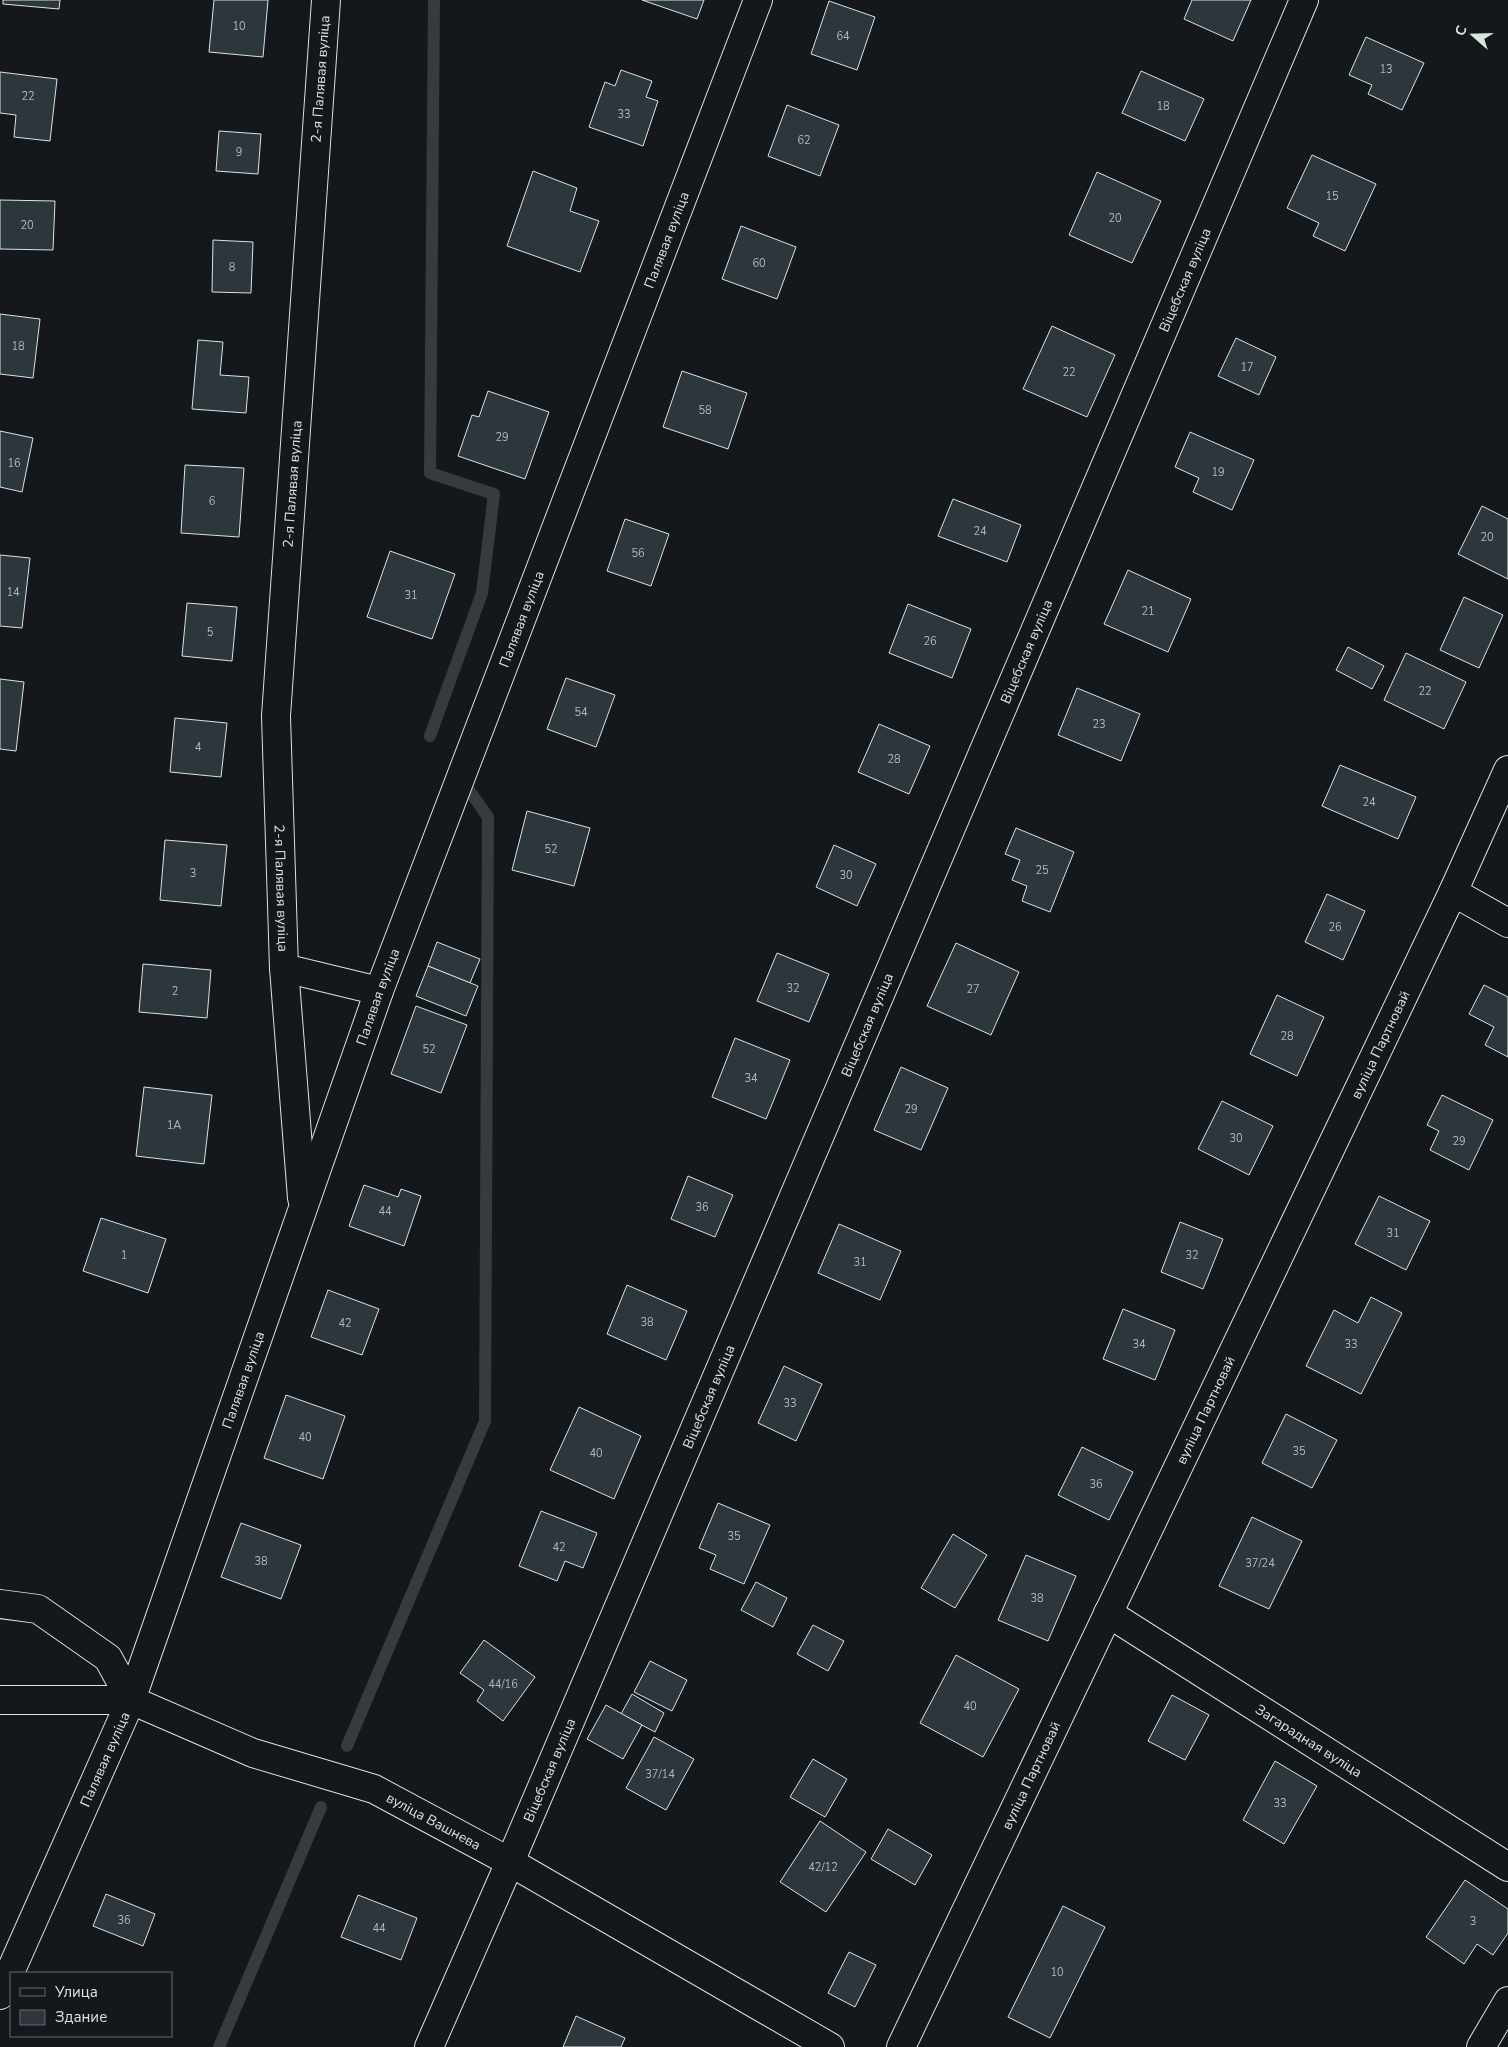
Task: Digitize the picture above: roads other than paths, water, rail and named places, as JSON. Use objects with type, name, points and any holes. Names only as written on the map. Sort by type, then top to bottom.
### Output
[{"type":"street","name":"2-я Палявая вуліца","points":[[303,1210],[284,968],[276,716],[326,0]]},
{"type":"street","name":"Палявая вуліца","points":[[10,1972],[131,1700],[379,991],[758,0]]},
{"type":"street","name":"Віцебская вуліца","points":[[428,2047],[510,1862],[1304,0]]},
{"type":"street","name":"вуліца Партновай","points":[[901,2047],[1453,892],[1508,770]]},
{"type":"street","points":[[1453,892],[1508,923]]},
{"type":"street","name":"2-я Палявая вуліца","points":[[284,968],[379,991]]},
{"type":"street","points":[[0,1604],[38,1609],[108,1658],[131,1700]]},
{"type":"street","name":"Загарадная вуліца","points":[[1108,1613],[1508,1867]]},
{"type":"street","name":"вуліца Вашнева","points":[[0,1700],[131,1700],[253,1753],[374,1788],[510,1862],[830,2047]]},
{"type":"street","name":"Палявая вуліца","points":[[0,1995],[10,1972]]},
{"type":"street","points":[[1482,2047],[1508,2001]]},
{"type":"waterway","points":[[430,736],[482,593],[494,494],[430,473],[434,0]]},
{"type":"waterway","points":[[347,1746],[485,1421],[488,817],[469,790]]},
{"type":"waterway","points":[[219,2047],[321,1807]]}]
